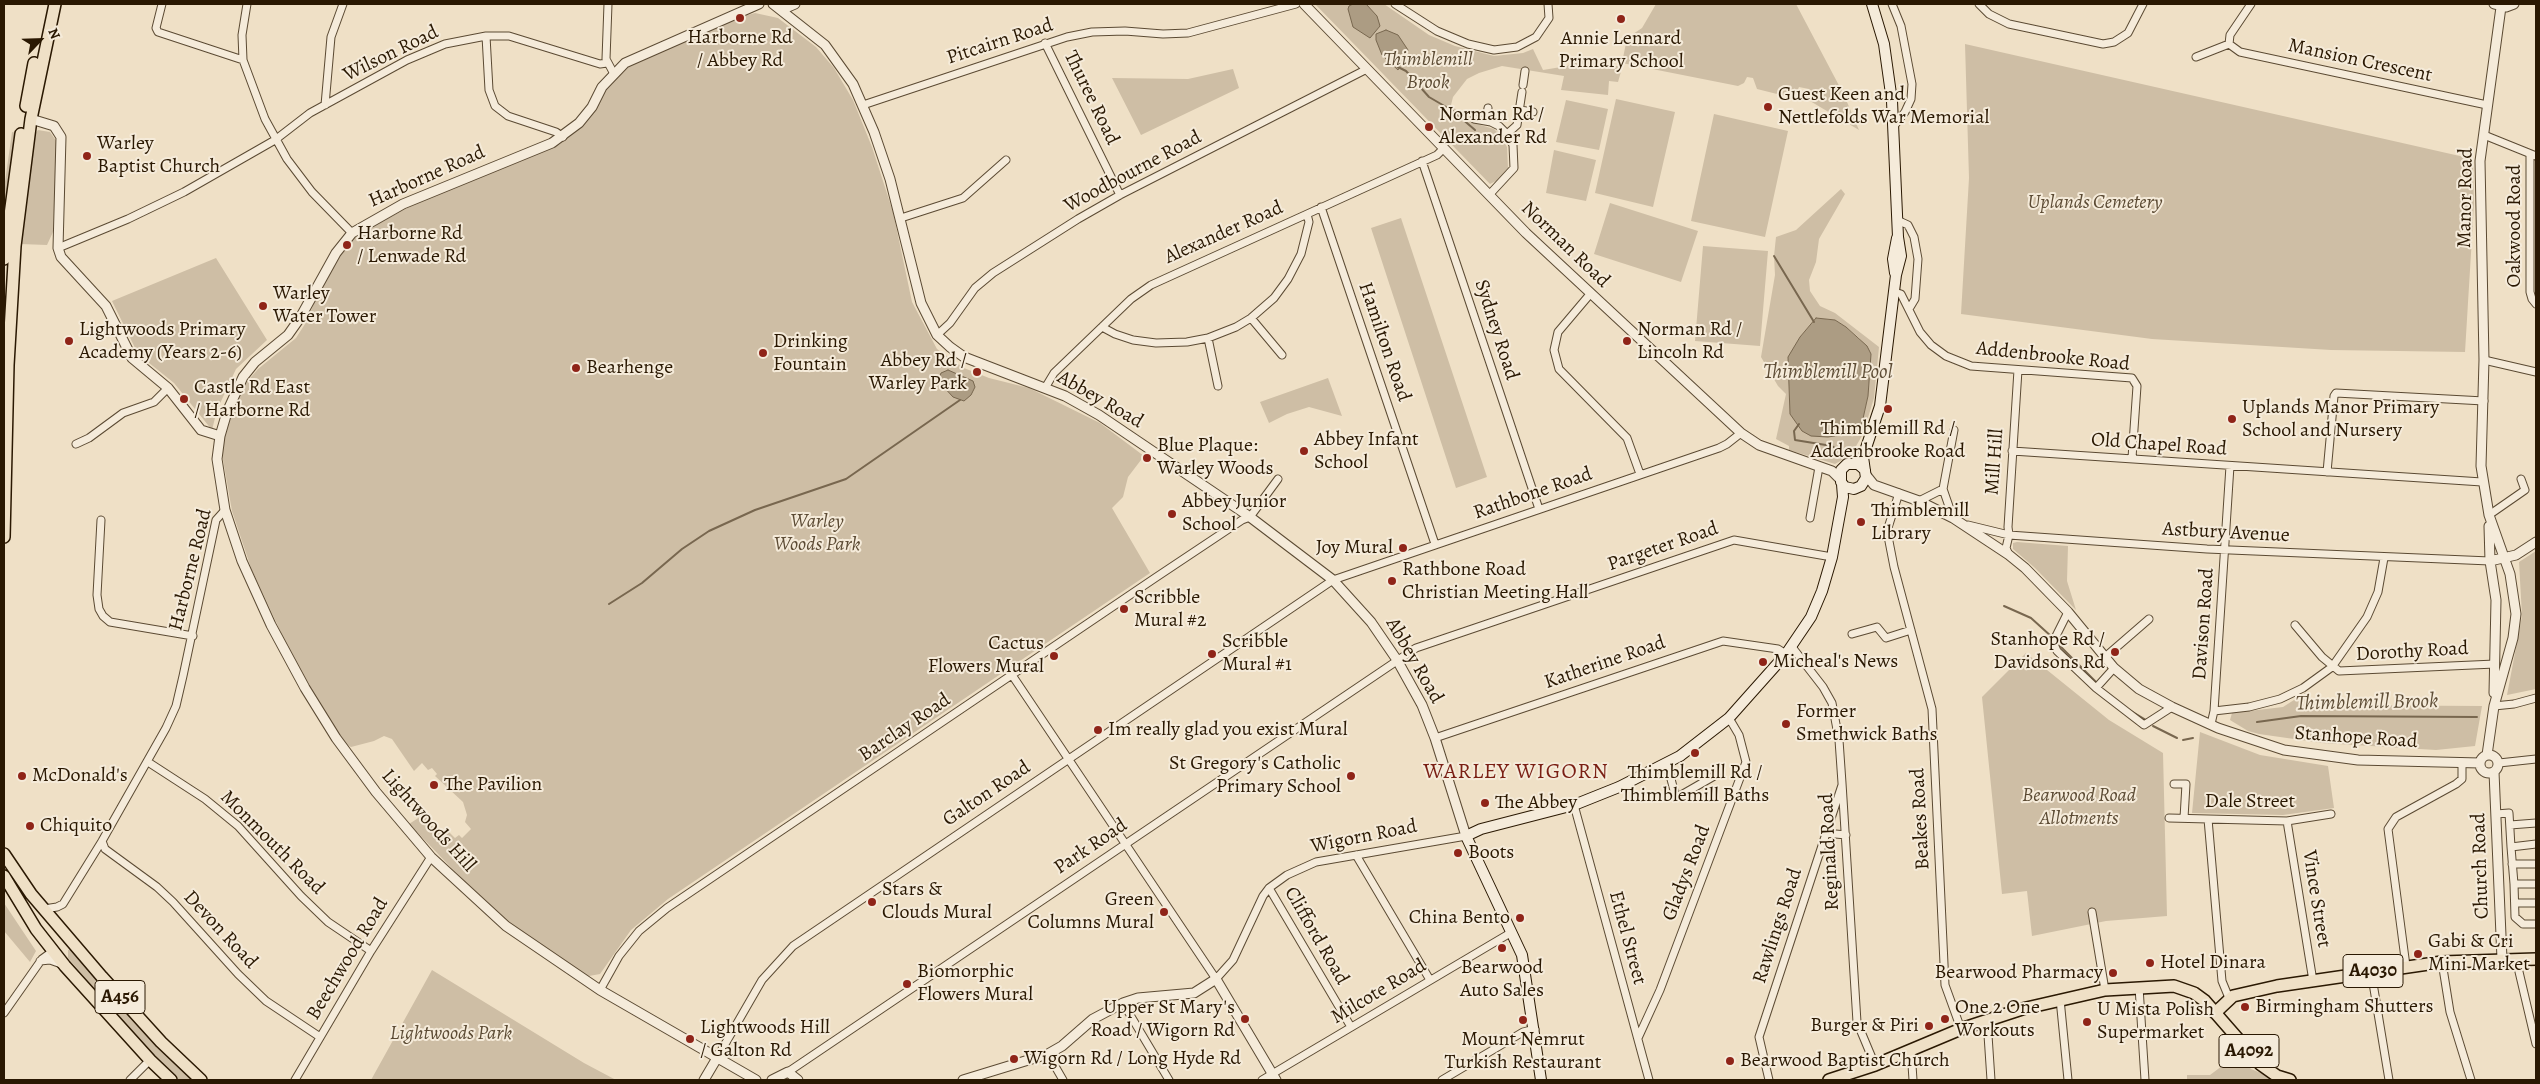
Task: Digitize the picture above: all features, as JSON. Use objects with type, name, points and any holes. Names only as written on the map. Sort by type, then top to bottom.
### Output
[{"type":"main road","points":[[4,538],[8,365],[8,246],[47,4]]},
{"type":"main road","points":[[27,119],[55,4]]},
{"type":"main road","points":[[1843,497],[1865,482],[1864,452],[1880,406],[1896,276],[1901,260],[1897,220],[1894,126],[1884,44],[1872,4]]},
{"type":"main road","points":[[4,259],[8,246]]},
{"type":"main road","points":[[1541,1080],[1526,971],[1512,932],[1466,836],[1481,829],[1574,804],[1619,787],[1668,764],[1730,718],[1789,651],[1811,617],[1822,591],[1832,557],[1843,497],[1841,482],[1848,465],[1864,452]]},
{"type":"main road","points":[[1848,465],[1860,465],[1866,473]]},
{"type":"main road","points":[[1841,482],[1857,488]]},
{"type":"main road","name":"A456","points":[[4,854],[70,944],[147,1027],[201,1080]]},
{"type":"main road","name":"A456","points":[[4,876],[32,923],[65,966],[150,1060],[171,1080]]},
{"type":"main road","points":[[53,951],[62,945],[70,944]]},
{"type":"main road","points":[[65,966],[62,955],[63,948],[70,944]]},
{"type":"main road","name":"A4030","points":[[2229,998],[2270,988],[2406,966],[2442,962],[2536,959]]},
{"type":"main road","points":[[1833,1080],[1875,1065],[1961,1029],[2060,999],[2105,990],[2139,987],[2165,988],[2215,1013],[2229,998]]},
{"type":"main road","name":"A4092","points":[[2215,1013],[2260,1064],[2277,1076],[2290,1080]]},
{"type":"street","points":[[162,4],[156,28],[158,32],[243,60]]},
{"type":"street","points":[[247,4],[242,35],[243,60],[254,94],[274,140],[312,192],[352,233]]},
{"type":"street","points":[[325,105],[331,37],[343,4]]},
{"type":"street","points":[[608,4],[607,63],[614,74]]},
{"type":"street","name":"Harborne Road","points":[[44,909],[57,908],[63,904],[148,762],[176,706],[193,636],[216,520],[226,510],[217,459],[220,436],[227,412],[243,377],[255,362],[288,335],[300,318],[336,253],[352,233],[403,204],[552,143],[563,136],[592,107],[602,87],[625,63],[637,56],[759,4]]},
{"type":"street","name":"Abbey Road","points":[[773,4],[825,45],[852,84],[863,105],[902,218],[921,303],[937,335],[964,357],[1045,388],[1098,415],[1250,517],[1333,580],[1371,622],[1397,660],[1422,705],[1435,738],[1466,836]]},
{"type":"street","points":[[781,10],[795,4]]},
{"type":"street","name":"Pitcairn Road","points":[[863,105],[1045,43],[1092,32],[1188,33],[1296,4]]},
{"type":"street","name":"Norman Road","points":[[1304,4],[1489,195],[1590,293],[1741,433],[1759,445],[1832,470]]},
{"type":"street","points":[[1395,4],[1437,31],[1468,44],[1494,50],[1517,47],[1536,37],[1549,18],[1548,4]]},
{"type":"street","points":[[1892,4],[1901,26],[1912,84],[1911,99],[1905,112],[1894,126]]},
{"type":"street","points":[[1979,4],[1993,17],[2010,24],[2103,44],[2114,42],[2128,33],[2143,4]]},
{"type":"street","points":[[2196,57],[2229,44],[2230,35],[2250,4]]},
{"type":"street","points":[[2498,5],[2514,4]]},
{"type":"street","name":"Manor Road","points":[[2484,360],[2480,161],[2498,5]]},
{"type":"street","points":[[486,36],[490,90],[495,106],[508,116],[563,136]]},
{"type":"street","name":"Wilson Road","points":[[58,248],[128,219],[184,192],[274,140],[310,113],[428,50],[462,39],[509,36],[600,64],[607,63]]},
{"type":"street","name":"Thuree Road","points":[[1045,43],[1120,195]]},
{"type":"street","name":"Mansion Crescent","points":[[2229,44],[2240,52],[2487,105]]},
{"type":"street","name":"Woodbourne Road","points":[[937,335],[950,323],[975,288],[993,273],[1120,195],[1367,69]]},
{"type":"street","points":[[1507,134],[1517,125],[1525,71]]},
{"type":"street","points":[[1486,120],[1488,108]]},
{"type":"street","points":[[1520,110],[1533,112]]},
{"type":"street","points":[[27,119],[54,126],[60,137],[58,248],[61,257],[106,306],[132,358],[168,388],[201,430],[220,436]]},
{"type":"street","points":[[1474,119],[1486,120],[1495,124],[1507,134],[1514,152],[1514,168],[1489,195]]},
{"type":"street","points":[[2484,135],[2533,155]]},
{"type":"street","name":"Alexander Road","points":[[1045,388],[1054,373],[1102,326],[1132,299],[1161,279],[1437,155],[1444,148]]},
{"type":"street","name":"Oakwood Road","points":[[2533,155],[2534,301]]},
{"type":"street","points":[[902,218],[964,198],[1006,160]]},
{"type":"street","name":"Sydney Road","points":[[1422,161],[1539,510]]},
{"type":"street","name":"Hamilton Road","points":[[1322,208],[1435,544]]},
{"type":"street","points":[[1102,326],[1114,334],[1134,340],[1156,343],[1187,342],[1208,338],[1251,318],[1274,298],[1288,279],[1300,254],[1309,222],[1307,214]]},
{"type":"street","points":[[1897,220],[1908,225],[1914,237],[1918,260],[1915,299],[1909,309]]},
{"type":"street","name":"Addenbrooke Road","points":[[1894,292],[1901,294],[1920,332],[1931,345],[1946,356],[1971,366],[2132,378],[2138,386],[2132,458]]},
{"type":"street","points":[[1590,293],[1558,332],[1554,350],[1559,369],[1627,438],[1640,474]]},
{"type":"street","points":[[1251,318],[1282,355]]},
{"type":"street","points":[[1208,338],[1218,386]]},
{"type":"street","points":[[2494,706],[2511,645],[2516,614],[2510,574],[2489,515],[2482,482],[2484,360],[2536,372]]},
{"type":"street","name":"Mill Hill","points":[[2009,555],[2006,548],[2009,535],[2012,451],[2018,370]]},
{"type":"street","points":[[76,444],[89,438],[122,413],[154,402],[168,388]]},
{"type":"street","points":[[2327,472],[2334,396],[2336,393],[2484,401]]},
{"type":"street","points":[[86,430],[89,438]]},
{"type":"street","points":[[1954,430],[1943,489],[1957,520]]},
{"type":"street","name":"Rathbone Road","points":[[1333,580],[1727,444],[1741,433]]},
{"type":"street","name":"Old Chapel Road","points":[[2012,451],[2482,482]]},
{"type":"street","points":[[1841,482],[1832,470],[1848,465]]},
{"type":"street","points":[[1810,518],[1819,466]]},
{"type":"street","name":"Davison Road","points":[[2211,724],[2214,711],[2230,466]]},
{"type":"street","points":[[1866,473],[1874,485]]},
{"type":"street","points":[[2489,515],[2525,490],[2521,479]]},
{"type":"street","points":[[1250,517],[1278,480]]},
{"type":"street","name":"Stanhope Road","points":[[1857,488],[1874,485],[1918,501],[1957,520],[2009,555],[2025,568],[2068,612],[2114,668],[2139,689],[2172,708],[2284,750],[2325,757],[2400,762],[2480,763]]},
{"type":"street","points":[[1918,501],[1943,489]]},
{"type":"street","name":"Beakes Road","points":[[1899,493],[1887,531],[1932,708],[1946,985],[1961,1029]]},
{"type":"street","name":"Lightwoods Hill","points":[[226,510],[242,561],[271,625],[305,688],[336,738],[376,792],[431,857],[506,926],[600,990],[756,1080]]},
{"type":"street","points":[[2487,755],[2494,706],[2496,600],[2490,561],[2489,515]]},
{"type":"street","name":"Barclay Road","points":[[600,990],[619,956],[639,930],[667,908],[1242,520],[1250,517]]},
{"type":"street","points":[[101,520],[97,596],[99,609],[103,616],[110,622],[193,636]]},
{"type":"street","name":"Astbury Avenue","points":[[1957,520],[2009,535],[2225,550],[2490,561]]},
{"type":"street","name":"Pargeter Road","points":[[1397,660],[1416,648],[1734,540],[1832,557]]},
{"type":"street","points":[[2490,561],[2516,555],[2536,542]]},
{"type":"street","points":[[2214,711],[2249,707],[2280,699],[2303,688],[2332,667],[2366,617],[2378,592],[2384,558]]},
{"type":"street","name":"Galton Road","points":[[704,1080],[762,980],[794,946],[1333,580]]},
{"type":"street","points":[[2068,612],[2053,642],[2058,650],[2096,688],[2144,725],[2172,708]]},
{"type":"street","points":[[2104,658],[2149,618]]},
{"type":"street","points":[[2295,626],[2332,667]]},
{"type":"street","points":[[1852,634],[1877,627],[1886,638],[1911,630]]},
{"type":"street","name":"Katherine Road","points":[[1435,738],[1723,640],[1789,651]]},
{"type":"street","name":"Reginald Road","points":[[1789,651],[1823,687],[1832,703],[1839,740],[1856,1022],[1875,1065]]},
{"type":"street","name":"Park Road","points":[[788,1072],[1397,660]]},
{"type":"street","name":"Dorothy Road","points":[[2332,667],[2339,671],[2356,671],[2495,664]]},
{"type":"street","points":[[2096,688],[2114,668]]},
{"type":"street","points":[[1012,675],[1216,979],[1274,1077]]},
{"type":"street","points":[[2494,706],[2514,704],[2536,698]]},
{"type":"street","name":"Gladys Road","points":[[1638,1038],[1660,990],[1746,762],[1739,735],[1730,718]]},
{"type":"street","points":[[2487,755],[2493,756],[2498,763],[2494,772],[2485,772],[2480,763],[2482,758],[2487,755]]},
{"type":"street","points":[[2498,763],[2536,759]]},
{"type":"street","name":"Monmouth Road","points":[[148,762],[205,799],[238,826],[328,922],[372,951]]},
{"type":"street","points":[[2406,966],[2388,829],[2396,817],[2462,779],[2462,762]]},
{"type":"street","points":[[1668,764],[1676,798],[1716,775]]},
{"type":"street","name":"Church Road","points":[[2494,772],[2502,959]]},
{"type":"street","name":"Rawlings Road","points":[[1769,1080],[1760,1047],[1760,1037],[1842,783]]},
{"type":"street","points":[[2174,784],[2186,784],[2184,818]]},
{"type":"street","name":"Ethel Street","points":[[1574,804],[1648,1080]]},
{"type":"street","name":"Dale Street","points":[[2169,818],[2287,821],[2331,814]]},
{"type":"street","points":[[2496,814],[2510,814],[2515,917],[2518,921],[2536,924]]},
{"type":"street","points":[[2208,819],[2222,981],[2229,998]]},
{"type":"street","name":"Vince Street","points":[[2287,821],[2313,981]]},
{"type":"street","points":[[2510,825],[2536,824]]},
{"type":"street","points":[[1825,833],[1846,835]]},
{"type":"street","name":"Wigorn Road","points":[[963,1080],[1048,1054],[1062,1046],[1093,1019],[1123,1003],[1138,998],[1194,993],[1216,979],[1233,960],[1258,904],[1269,888],[1303,867],[1356,855],[1466,836]]},
{"type":"street","name":"Devon Road","points":[[102,840],[105,849],[157,887],[173,902],[238,974],[266,1001],[320,1037]]},
{"type":"street","points":[[2511,847],[2536,844]]},
{"type":"street","points":[[1356,855],[1430,980]]},
{"type":"street","name":"Beechwood Road","points":[[295,1080],[431,857]]},
{"type":"street","points":[[2512,864],[2536,864]]},
{"type":"street","points":[[2514,884],[2536,884]]},
{"type":"street","name":"Clifford Road","points":[[1269,888],[1351,1027]]},
{"type":"street","points":[[2515,903],[2536,903]]},
{"type":"street","points":[[2092,912],[2105,990]]},
{"type":"street","name":"Milcote Road","points":[[1262,1080],[1274,1077],[1351,1027],[1512,932]]},
{"type":"street","points":[[4,1013],[40,962],[53,951]]},
{"type":"street","points":[[2516,959],[2536,1044]]},
{"type":"street","points":[[40,962],[50,960],[65,966]]},
{"type":"street","points":[[2442,962],[2450,1012],[2471,1080]]},
{"type":"street","points":[[2371,971],[2388,1080]]},
{"type":"street","points":[[2139,987],[2145,1080]]},
{"type":"street","points":[[2060,999],[2068,1080]]},
{"type":"street","points":[[1123,1003],[1169,1080]]},
{"type":"street","points":[[1987,1020],[1991,1080]]},
{"type":"street","points":[[1442,1080],[1523,1032],[1535,1029]]},
{"type":"street","points":[[1910,1050],[1913,1080]]},
{"type":"street","points":[[1048,1054],[1063,1080]]},
{"type":"street","points":[[130,1080],[150,1060]]},
{"type":"street","points":[[798,1080],[798,1069],[803,1062]]},
{"type":"street","points":[[773,1080],[788,1072],[798,1080]]},
{"type":"street","name":"Lightwoods Hill","points":[[743,1073],[773,1080]]},
{"type":"green space","name":"Thimblemill Brook","points":[[1315,4],[1384,4],[1429,35],[1455,46],[1494,56],[1523,53],[1533,49],[1543,70],[1567,66],[1579,58],[1594,58],[1622,68],[1618,82],[1609,81],[1608,95],[1561,90],[1564,76],[1502,66],[1467,79],[1453,97],[1451,105],[1470,122],[1494,129],[1501,136],[1507,147],[1508,168],[1496,181],[1490,184]]},
{"type":"green space","points":[[1656,4],[1796,4],[1844,95],[1859,130],[1810,101],[1809,89],[1799,87],[1796,94],[1786,94],[1785,96],[1757,89],[1753,78],[1747,77],[1744,83],[1738,86],[1622,63],[1627,38],[1642,28]]},
{"type":"green space","name":"Warley Woods Park","points":[[755,13],[778,18],[816,47],[834,68],[853,100],[872,147],[893,212],[912,302],[937,349],[964,368],[989,378],[1029,388],[1100,423],[1144,456],[1128,477],[1123,497],[1112,508],[1150,573],[668,899],[631,930],[600,974],[589,976],[583,974],[514,928],[469,886],[409,824],[426,813],[429,817],[426,820],[443,837],[449,832],[455,838],[459,835],[462,838],[471,829],[465,822],[467,815],[463,802],[435,776],[437,774],[432,768],[428,770],[422,763],[414,771],[392,739],[384,736],[374,741],[351,747],[343,742],[323,712],[289,650],[251,568],[232,511],[223,460],[223,442],[227,421],[245,384],[258,369],[296,338],[305,324],[332,263],[353,237],[428,197],[560,144],[583,124],[610,83],[630,64],[740,17]]},
{"type":"green space","name":"Uplands Cemetery","points":[[1965,44],[2473,159],[2474,204],[2465,352],[2331,350],[2152,339],[1961,314],[1969,178]]},
{"type":"green space","points":[[1233,69],[1239,88],[1141,135],[1112,78],[1188,79]]},
{"type":"green space","points":[[1616,99],[1675,112],[1653,207],[1595,193]]},
{"type":"green space","points":[[1566,100],[1608,109],[1599,150],[1556,142]]},
{"type":"green space","points":[[1714,114],[1788,131],[1765,237],[1691,221]]},
{"type":"green space","points":[[38,130],[50,132],[57,142],[53,232],[47,245],[20,244],[34,135]]},
{"type":"green space","points":[[12,132],[16,133],[16,135],[4,225],[4,189]]},
{"type":"green space","points":[[1554,150],[1596,160],[1586,201],[1546,193]]},
{"type":"green space","points":[[1841,189],[1845,194],[1819,239],[1816,262],[1809,280],[1810,291],[1820,306],[1835,313],[1879,347],[1874,398],[1863,434],[1851,455],[1835,464],[1789,450],[1789,446],[1776,439],[1786,394],[1778,386],[1761,357],[1775,275],[1776,237],[1796,230]],"holes":[[[1816,318],[1835,320],[1859,338],[1871,354],[1868,396],[1860,432],[1828,437],[1790,414],[1789,391],[1795,347],[1800,337]]]},
{"type":"green space","points":[[1610,203],[1698,231],[1681,282],[1594,254]]},
{"type":"green space","points":[[1401,218],[1487,477],[1456,488],[1371,228]]},
{"type":"green space","points":[[1703,246],[1768,251],[1760,346],[1695,341]]},
{"type":"green space","points":[[216,258],[267,340],[236,369],[217,410],[212,430],[174,383],[138,354],[112,301]]},
{"type":"green space","points":[[1328,378],[1342,416],[1309,407],[1287,414],[1269,423],[1260,402]]},
{"type":"green space","points":[[2013,543],[2068,546],[2067,581],[2076,610],[2035,568],[2013,549]]},
{"type":"green space","points":[[2536,551],[2536,689],[2507,695],[2522,616],[2519,562]]},
{"type":"green space","name":"Bearwood Road Allotments","points":[[2026,653],[2109,720],[2163,753],[2167,916],[2106,921],[2032,936],[2027,891],[2002,894],[1982,697]]},
{"type":"green space","name":"Thimblemill Brook","points":[[2305,693],[2316,705],[2482,706],[2475,746],[2436,750],[2322,743],[2259,734],[2248,731],[2230,720],[2232,713],[2283,707]]},
{"type":"green space","points":[[2200,732],[2260,755],[2328,766],[2334,808],[2283,815],[2192,813]]},
{"type":"green space","points":[[4,903],[36,951],[30,962],[4,931]]},
{"type":"green space","points":[[68,950],[74,950],[197,1080],[179,1080],[155,1058],[68,958]]},
{"type":"green space","name":"Lightwoods Park","points":[[432,970],[584,1063],[616,1080],[371,1080]]},
{"type":"green space","points":[[2238,1054],[2251,1069],[2279,1080],[2187,1080],[2187,1075],[2210,1075]]},
{"type":"water","points":[[1353,4],[1366,4],[1377,16],[1380,26],[1370,38],[1353,27],[1348,9]]},
{"type":"water","points":[[1386,30],[1398,35],[1408,50],[1398,70],[1382,55],[1376,40],[1376,34]]},
{"type":"water","name":"Thimblemill Pool","points":[[1816,318],[1835,320],[1846,327],[1867,346],[1871,354],[1868,396],[1860,432],[1828,437],[1811,436],[1802,431],[1790,414],[1788,357],[1800,337]]},
{"type":"water","points":[[948,370],[973,381],[975,387],[971,395],[964,401],[953,397],[941,384],[939,378],[941,373]]},
{"type":"waterway","name":"Thimblemill Brook","points":[[1398,67],[1406,71],[1429,97],[1453,111],[1475,130]]},
{"type":"waterway","name":"Thimblemill Brook","points":[[1774,256],[1814,322]]},
{"type":"waterway","points":[[609,604],[642,583],[682,549],[709,531],[755,510],[846,479],[960,400]]},
{"type":"waterway","name":"Thimblemill Brook","points":[[1799,424],[1794,431],[1795,440],[1832,446],[1839,451],[1841,458]]},
{"type":"waterway","name":"Thimblemill Brook","points":[[2004,606],[2031,618],[2052,637]]},
{"type":"waterway","name":"Thimblemill Brook","points":[[2058,644],[2097,683]]},
{"type":"waterway","name":"Thimblemill Brook","points":[[2131,711],[2146,720]]},
{"type":"waterway","name":"Thimblemill Brook","points":[[2257,722],[2301,716],[2477,717]]},
{"type":"waterway","name":"Thimblemill Brook","points":[[2153,726],[2177,738]]},
{"type":"waterway","name":"Thimblemill Brook","points":[[2183,740],[2193,738]]},
{"type":"place","name":"Harborne Rd / Abbey Rd","points":[[740,18]]},
{"type":"place","name":"Annie Lennard Primary School","points":[[1621,19]]},
{"type":"place","name":"Guest Keen and Nettlefolds War Memorial","points":[[1768,107]]},
{"type":"place","name":"Norman Rd / Alexander Rd","points":[[1429,127]]},
{"type":"place","name":"Warley Baptist Church","points":[[87,156]]},
{"type":"place","name":"Harborne Rd / Lenwade Rd","points":[[347,245]]},
{"type":"place","name":"Warley Water Tower","points":[[263,306]]},
{"type":"place","name":"Lightwoods Primary Academy (Years 2-6)","points":[[69,341]]},
{"type":"place","name":"Norman Rd / Lincoln Rd","points":[[1627,341]]},
{"type":"place","name":"Drinking Fountain","points":[[763,353]]},
{"type":"place","name":"Bearhenge","points":[[576,368]]},
{"type":"place","name":"Abbey Rd / Warley Park","points":[[977,372]]},
{"type":"place","name":"Castle Rd East / Harborne Rd","points":[[184,399]]},
{"type":"place","name":"Thimblemill Rd / Addenbrooke Road","points":[[1888,409]]},
{"type":"place","name":"Uplands Manor Primary School and Nursery","points":[[2232,419]]},
{"type":"place","name":"Abbey Infant School","points":[[1304,451]]},
{"type":"place","name":"Blue Plaque: Warley Woods","points":[[1147,458]]},
{"type":"place","name":"Abbey Junior School","points":[[1172,514]]},
{"type":"place","name":"Thimblemill Library","points":[[1861,522]]},
{"type":"place","name":"Joy Mural","points":[[1403,548]]},
{"type":"place","name":"Rathbone Road Christian Meeting Hall","points":[[1392,581]]},
{"type":"place","name":"Scribble Mural #2","points":[[1124,609]]},
{"type":"place","name":"Stanhope Rd / Davidsons Rd","points":[[2115,652]]},
{"type":"place","name":"Scribble Mural #1","points":[[1212,654]]},
{"type":"place","name":"Cactus Flowers Mural","points":[[1054,656]]},
{"type":"place","name":"Micheal's News","points":[[1763,662]]},
{"type":"place","name":"Former Smethwick Baths","points":[[1786,724]]},
{"type":"place","name":"Im really glad you exist Mural","points":[[1098,730]]},
{"type":"place","name":"Thimblemill Rd / Thimblemill Baths","points":[[1695,753]]},
{"type":"place","name":"McDonald's","points":[[22,776]]},
{"type":"place","name":"St Gregory's Catholic Primary School","points":[[1351,776]]},
{"type":"place","name":"The Pavilion","points":[[434,785]]},
{"type":"place","name":"The Abbey","points":[[1485,803]]},
{"type":"place","name":"Chiquito","points":[[30,826]]},
{"type":"place","name":"Boots","points":[[1458,853]]},
{"type":"place","name":"Stars & Clouds Mural","points":[[872,902]]},
{"type":"place","name":"Green Columns Mural","points":[[1164,912]]},
{"type":"place","name":"China Bento","points":[[1520,918]]},
{"type":"place","name":"Bearwood Auto Sales","points":[[1502,948]]},
{"type":"place","name":"Gabi & Cri Mini Market","points":[[2418,954]]},
{"type":"place","name":"Hotel Dinara","points":[[2150,963]]},
{"type":"place","name":"Bearwood Pharmacy","points":[[2113,973]]},
{"type":"place","name":"Biomorphic Flowers Mural","points":[[907,984]]},
{"type":"place","name":"Birmingham Shutters","points":[[2245,1007]]},
{"type":"place","name":"Upper St Mary's Road / Wigorn Rd","points":[[1245,1019]]},
{"type":"place","name":"One 2 One Workouts","points":[[1945,1019]]},
{"type":"place","name":"Mount Nemrut Turkish Restaurant","points":[[1523,1020]]},
{"type":"place","name":"U Mista Polish Supermarket","points":[[2087,1022]]},
{"type":"place","name":"Burger & Piri","points":[[1929,1026]]},
{"type":"place","name":"Lightwoods Hill / Galton Rd","points":[[690,1039]]},
{"type":"place","name":"Wigorn Rd / Long Hyde Rd","points":[[1014,1059]]},
{"type":"place","name":"Bearwood Baptist Church","points":[[1730,1061]]},
{"type":"district","name":"WARLEY WIGORN","points":[[1516,773]]}]
